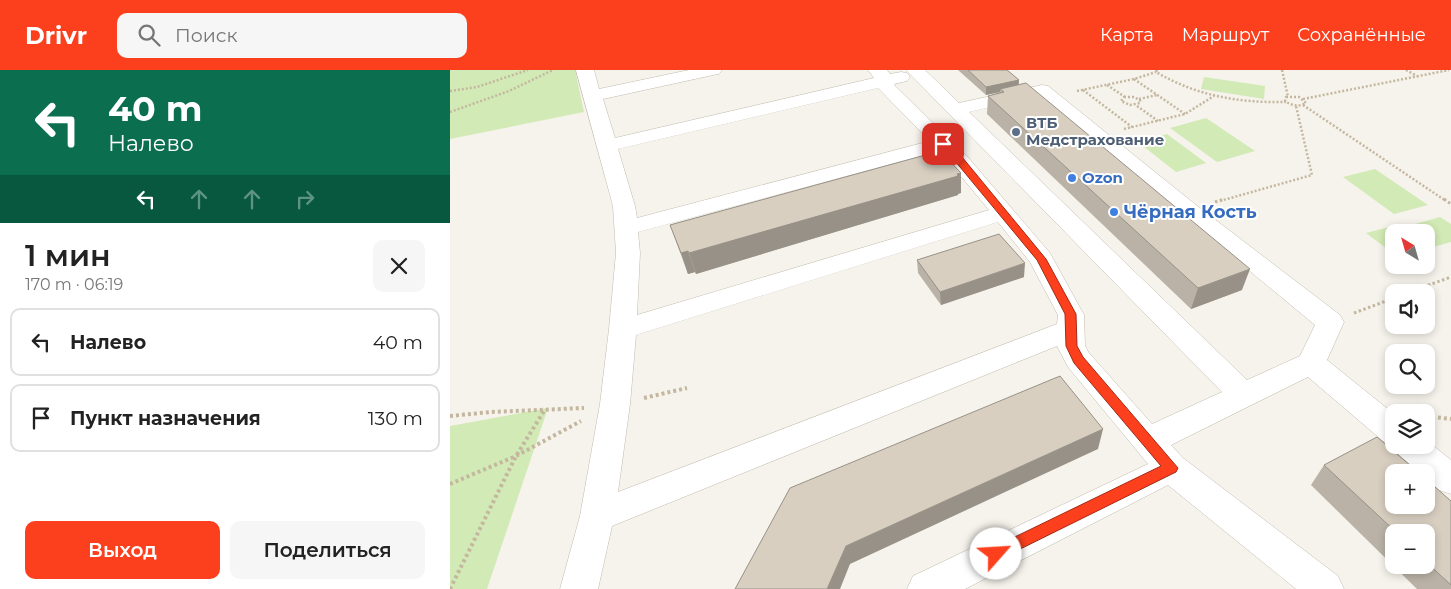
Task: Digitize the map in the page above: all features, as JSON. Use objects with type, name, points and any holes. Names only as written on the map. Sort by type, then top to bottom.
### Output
[{"type":"street","points":[[579,589],[597,516],[615,404],[624,329],[628,253],[624,206],[585,70]]},
{"type":"street","points":[[592,96],[712,70]]},
{"type":"street","points":[[607,146],[880,76],[917,72],[1244,396]]},
{"type":"street","points":[[880,76],[887,88],[958,159],[1041,259],[1071,314],[1071,346],[1078,360],[1171,468],[1325,589]]},
{"type":"street","points":[[955,110],[1042,90],[1188,210],[1330,322],[1311,363],[1148,441]]},
{"type":"street","points":[[627,228],[943,144]]},
{"type":"street","points":[[624,329],[1004,213]]},
{"type":"street","points":[[597,516],[1071,328]]},
{"type":"street","points":[[1311,363],[1385,425]]},
{"type":"street","points":[[1421,454],[1451,480]]},
{"type":"street","points":[[926,589],[1171,468]]},
{"type":"path","points":[[450,91],[477,86],[528,70]]},
{"type":"path","points":[[450,112],[508,92],[553,70]]},
{"type":"path","points":[[1282,70],[1288,97]]},
{"type":"path","points":[[1406,70],[1418,76]]},
{"type":"path","points":[[1288,97],[1303,99],[1449,70]]},
{"type":"path","points":[[1050,97],[1134,79],[1156,71],[1185,87],[1214,96],[1238,100],[1286,102],[1296,106],[1303,105],[1451,204]]},
{"type":"path","points":[[1134,79],[1185,114]]},
{"type":"path","points":[[1107,85],[1125,97],[1139,100],[1157,95]]},
{"type":"path","points":[[1083,90],[1132,127]]},
{"type":"path","points":[[1098,136],[1185,114],[1214,96]]},
{"type":"path","points":[[1125,97],[1121,100],[1122,102],[1127,105],[1137,105],[1158,121]]},
{"type":"path","points":[[1286,102],[1284,99],[1288,97]]},
{"type":"path","points":[[1303,99],[1306,103],[1303,105]]},
{"type":"path","points":[[1137,105],[1140,103],[1139,100]]},
{"type":"path","points":[[1188,210],[1312,175],[1296,106]]},
{"type":"path","points":[[1431,284],[1451,277]]},
{"type":"path","points":[[1330,322],[1385,301]]},
{"type":"path","points":[[450,416],[491,412],[544,411],[615,404],[686,388]]},
{"type":"path","points":[[450,484],[516,456],[615,404]]},
{"type":"path","points":[[450,589],[516,456],[544,411]]},
{"type":"path","points":[[1435,417],[1451,419]]},
{"type":"green space","points":[[450,70],[575,70],[584,112],[450,139]]},
{"type":"green space","points":[[1204,77],[1265,86],[1264,99],[1201,89]]},
{"type":"green space","points":[[1206,118],[1255,151],[1217,162],[1170,128]]},
{"type":"green space","points":[[1167,134],[1206,163],[1176,172],[1138,142]]},
{"type":"green space","points":[[1375,169],[1428,205],[1394,214],[1343,177]]},
{"type":"green space","points":[[1440,217],[1451,224],[1451,242],[1435,247],[1435,224],[1415,224]]},
{"type":"green space","points":[[1385,228],[1385,247],[1366,233]]},
{"type":"green space","points":[[548,408],[487,589],[450,589],[450,426]]},
{"type":"building","points":[[968,70],[1007,70],[1019,80],[986,87]]},
{"type":"building","points":[[1026,83],[1250,269],[1198,288],[988,96],[1004,92],[1000,89]]},
{"type":"building","points":[[940,151],[961,173],[957,174],[958,176],[689,253],[688,251],[681,253],[670,225]]},
{"type":"building","points":[[999,234],[1025,263],[940,292],[917,260]]},
{"type":"building","points":[[1060,376],[1103,429],[846,546],[827,589],[735,589],[790,488]]},
{"type":"building","points":[[1377,437],[1385,444],[1385,454],[1397,454],[1409,464],[1385,464],[1385,514],[1435,514],[1435,487],[1451,501],[1451,585],[1435,570],[1435,524],[1387,524],[1324,465]]},
{"type":"place","name":"ВТБ Медстрахование","points":[[1016,132]]},
{"type":"place","name":"Ozon","points":[[1072,178]]},
{"type":"place","name":"Чёрная Кость","points":[[1114,212]]},
{"type":"route","points":[[943,144],[958,159],[1041,259],[1071,314],[1071,346],[1078,360],[1171,468],[996,554]]}]
